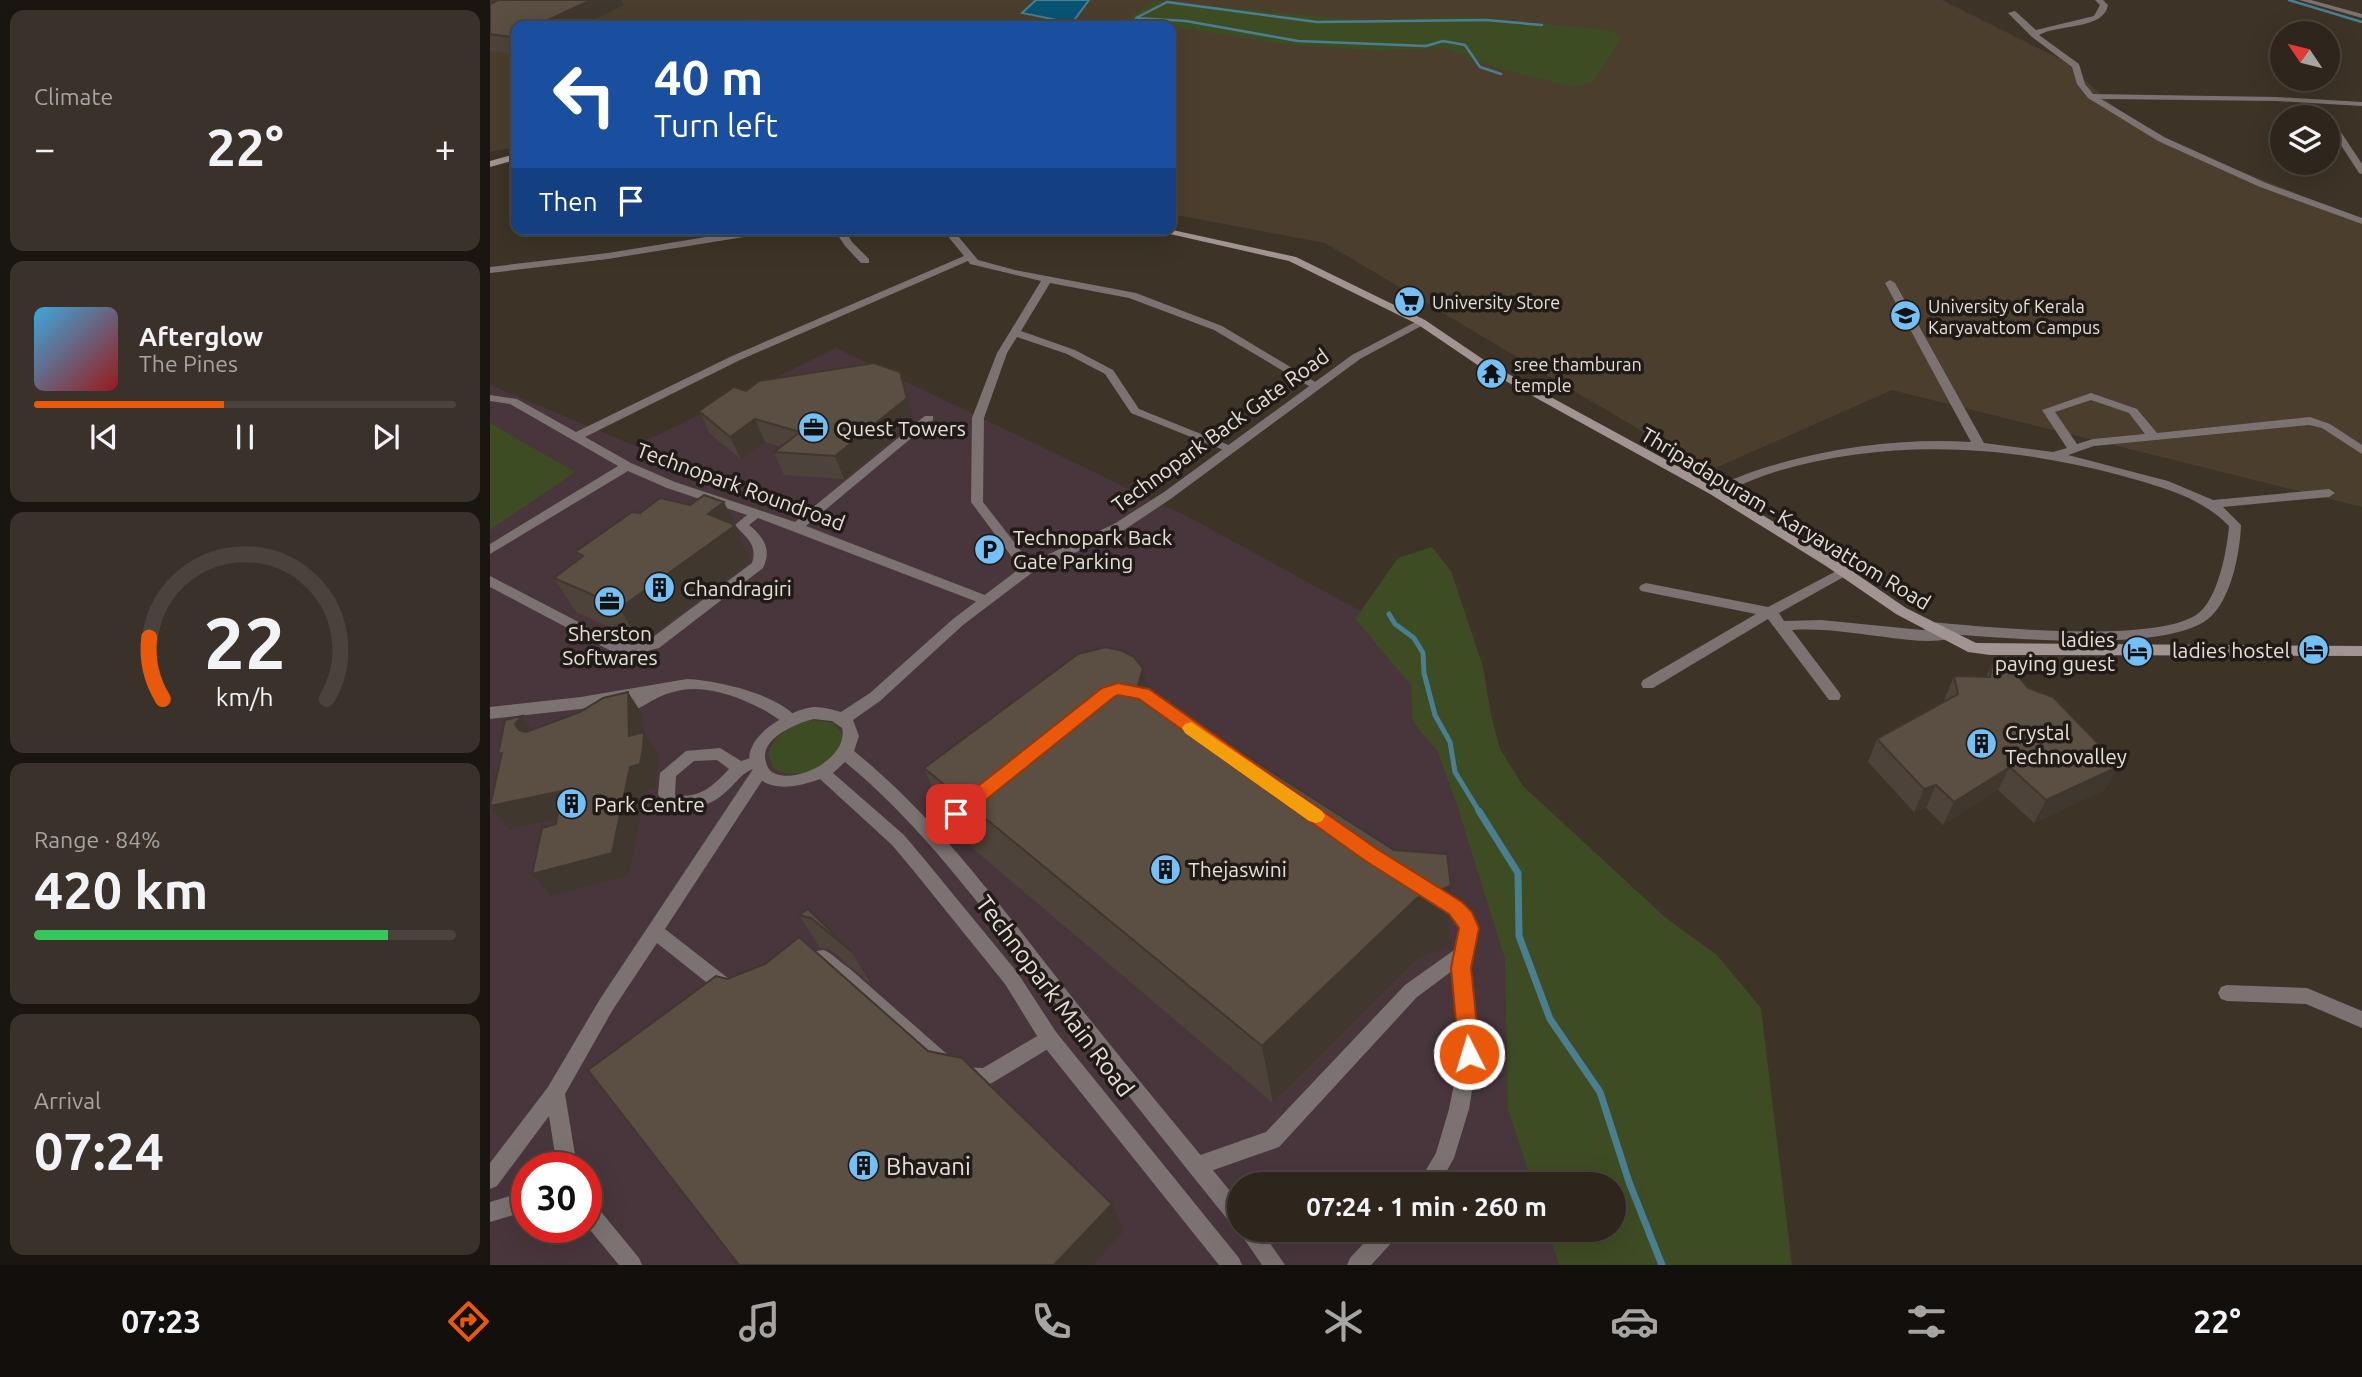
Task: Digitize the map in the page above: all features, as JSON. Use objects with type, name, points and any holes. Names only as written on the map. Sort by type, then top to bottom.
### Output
[{"type":"main road","points":[[490,164],[511,158]]},
{"type":"main road","name":"Thripadapuram - Karyavattom Road","points":[[1176,234],[1292,259],[1421,321],[1486,366],[1714,491],[1844,571],[1901,611],[1973,648],[2362,651]]},
{"type":"street","points":[[2035,33],[2097,18],[2104,11],[2104,5],[2099,0]]},
{"type":"street","points":[[2303,0],[2362,16]]},
{"type":"street","points":[[2012,13],[2035,33],[2036,37],[2076,66],[2081,84],[2091,96],[2161,139],[2263,185],[2362,221]]},
{"type":"street","points":[[2091,96],[2276,99],[2362,104]]},
{"type":"street","points":[[2340,137],[2362,171]]},
{"type":"street","points":[[490,270],[632,253],[738,235]]},
{"type":"street","points":[[843,235],[865,261]]},
{"type":"street","points":[[952,235],[969,257],[1000,270],[1132,295],[1175,311],[1244,342],[1316,386]]},
{"type":"street","points":[[575,437],[736,358],[969,257]]},
{"type":"street","points":[[1028,569],[977,502],[978,418],[1002,353],[1047,280]]},
{"type":"street","points":[[1891,283],[1979,445]]},
{"type":"street","name":"Technopark Back Gate Road","points":[[844,719],[875,697],[927,648],[985,600],[1028,569],[1118,527],[1168,495],[1356,357],[1421,321]]},
{"type":"street","points":[[1016,333],[1071,352],[1110,372],[1135,411],[1230,448]]},
{"type":"street","points":[[2073,448],[2048,410],[2091,396],[2133,411],[2154,437]]},
{"type":"street","name":"Technopark Roundroad","points":[[490,398],[513,401],[627,466],[699,495],[797,527],[985,600]]},
{"type":"street","points":[[797,527],[929,418]]},
{"type":"street","points":[[2054,456],[2093,443],[2311,421],[2326,426],[2362,450]]},
{"type":"street","points":[[1714,491],[1777,468],[1853,451],[1944,443],[1979,445],[2054,456],[2170,486],[2212,504],[2235,525],[2233,548],[2213,604],[2203,617],[2184,628],[2099,635],[1929,627]]},
{"type":"street","points":[[490,550],[627,466]]},
{"type":"street","points":[[2212,504],[2329,493]]},
{"type":"street","points":[[490,581],[610,645],[629,652],[643,650],[758,565],[762,558],[761,547],[755,535],[741,525],[757,513]]},
{"type":"street","points":[[1648,684],[1844,571]]},
{"type":"street","points":[[1646,588],[1770,612],[1834,696]]},
{"type":"street","points":[[1781,626],[1816,624],[1914,636],[1944,635]]},
{"type":"street","points":[[490,713],[581,703],[704,682],[739,695],[756,697],[790,720]]},
{"type":"street","points":[[609,717],[673,686]]},
{"type":"street","points":[[490,1179],[555,1093],[606,1005],[656,932],[759,766],[758,751],[765,739],[790,720],[814,713],[825,713],[844,719],[851,732],[845,753],[823,772],[794,782],[775,780],[759,766],[739,768]]},
{"type":"street","name":"Technopark Main Road","points":[[845,753],[877,779],[920,823],[990,903],[1227,1204]]},
{"type":"street","name":"Technopark Main Road","points":[[823,772],[898,840],[919,865],[1011,978],[1049,1038],[1101,1099],[1232,1265]]},
{"type":"street","points":[[920,823],[934,831],[977,797]]},
{"type":"street","points":[[1424,890],[1456,908],[1469,928],[1461,968],[1469,1054],[1459,1109],[1444,1158],[1435,1172]]},
{"type":"street","points":[[656,932],[738,997]]},
{"type":"street","points":[[1199,1165],[1272,1140],[1411,991],[1464,953]]},
{"type":"street","points":[[789,980],[815,959],[824,958],[954,1073],[966,1077],[985,1077],[1049,1038]]},
{"type":"street","points":[[2227,993],[2307,996],[2362,1020]]},
{"type":"street","points":[[555,1093],[565,1152]]},
{"type":"street","name":"Technopark Main Road","points":[[1139,1094],[1227,1203]]},
{"type":"street","points":[[490,1212],[511,1206]]},
{"type":"street","points":[[602,1228],[632,1265]]},
{"type":"street","points":[[1257,1242],[1275,1265]]},
{"type":"street","points":[[1357,1265],[1379,1242]]},
{"type":"shaded area","name":"University of Kerala Karyavattom Campus","points":[[490,0],[1942,0],[2064,61],[2140,130],[2362,220],[2362,507],[1892,390],[1709,471],[1325,243],[1176,215],[1176,21],[511,21],[511,148],[490,152]]},
{"type":"shaded area","points":[[836,348],[1196,521],[1439,654],[1591,1172],[1227,1172],[1227,1242],[1611,1242],[1618,1265],[490,1265],[490,385],[635,446]]},
{"type":"green space","points":[[1154,1],[1368,21],[1461,16],[1610,30],[1621,38],[1593,82],[1572,87],[1496,68],[1444,48],[1379,51],[1273,43],[1176,27],[1176,21],[1126,19]]},
{"type":"green space","points":[[738,18],[784,21],[733,21]]},
{"type":"green space","points":[[490,423],[575,472],[490,530]]},
{"type":"green space","points":[[1432,547],[1451,571],[1483,667],[1500,749],[1523,786],[1666,918],[1717,955],[1761,1008],[1792,1265],[1559,1265],[1552,1242],[1626,1242],[1626,1172],[1529,1172],[1508,1109],[1505,959],[1457,805],[1438,752],[1413,722],[1411,685],[1355,619],[1398,558]]},
{"type":"green space","points":[[813,720],[833,723],[843,735],[835,756],[818,769],[807,772],[784,773],[774,769],[768,754],[775,740],[792,727]]},
{"type":"water","points":[[1036,0],[1089,0],[1073,21],[1022,13]]},
{"type":"building","points":[[498,0],[591,0],[546,21],[511,21],[511,37],[490,34],[490,4]]},
{"type":"building","points":[[874,363],[900,372],[907,398],[835,456],[774,452],[800,432],[755,419],[730,437],[699,411],[734,387],[746,391],[759,381]]},
{"type":"building","points":[[704,495],[724,502],[708,514],[733,524],[733,527],[627,603],[618,606],[554,578],[583,556],[575,552],[632,512],[640,513],[660,498],[690,505]]},
{"type":"building","name":"Thejaswini","points":[[1106,647],[1134,657],[1143,668],[1138,686],[1394,850],[1447,854],[1451,886],[1417,898],[1262,1046],[924,768],[1078,654]]},
{"type":"building","name":"Crystal Technovalley","points":[[1992,664],[2009,665],[2028,688],[2053,697],[2120,766],[2046,800],[2010,767],[1954,802],[1936,785],[1924,789],[1877,739],[1958,694],[1954,676],[1990,677]]},
{"type":"building","name":"Park Centre","points":[[628,692],[629,736],[644,732],[643,748],[640,764],[630,767],[612,853],[532,874],[542,828],[556,824],[562,791],[490,806],[502,753],[498,754],[505,720],[522,716],[515,724],[519,730],[526,732],[580,712],[603,698]]},
{"type":"building","points":[[808,909],[852,952],[811,918],[799,915]]},
{"type":"building","name":"Bhavani","points":[[799,937],[928,1051],[962,1058],[1112,1204],[1054,1265],[739,1265],[588,1070],[716,976],[727,979],[765,964]]},
{"type":"waterway","points":[[2289,0],[2362,22]]},
{"type":"waterway","points":[[1501,74],[1480,67],[1465,45],[1443,41],[1426,46],[1298,41],[1186,21],[1136,18],[1167,2],[1317,22],[1486,20],[1542,25]]},
{"type":"waterway","points":[[1389,614],[1395,624],[1414,638],[1423,653],[1424,673],[1435,715],[1450,742],[1455,772],[1480,813]]},
{"type":"waterway","points":[[1479,811],[1518,873],[1519,936],[1550,1019],[1600,1092],[1629,1182],[1662,1265]]},
{"type":"slow traffic","points":[[1191,728],[1316,816]]},
{"type":"place","name":"University Store","points":[[1409,302]]},
{"type":"place","name":"University of Kerala Karyavattom Campus","points":[[1905,316]]},
{"type":"place","name":"sree thamburan temple","points":[[1491,374]]},
{"type":"place","name":"Quest Towers","points":[[813,428]]},
{"type":"place","name":"Technopark Back Gate Parking","points":[[990,549]]},
{"type":"place","name":"Chandragiri","points":[[660,588]]},
{"type":"place","name":"Sherston Softwares","points":[[610,601]]},
{"type":"place","name":"ladies hostel","points":[[2313,650]]},
{"type":"place","name":"ladies paying guest","points":[[2138,651]]},
{"type":"place","name":"Crystal Technovalley","points":[[1982,744]]},
{"type":"place","name":"Park Centre","points":[[571,804]]},
{"type":"place","name":"Thejaswini","points":[[1165,869]]},
{"type":"place","name":"Bhavani","points":[[863,1166]]},
{"type":"route","points":[[956,814],[1108,693],[1118,689],[1143,694],[1371,854],[1456,908],[1469,928],[1461,968],[1469,1054]]}]
